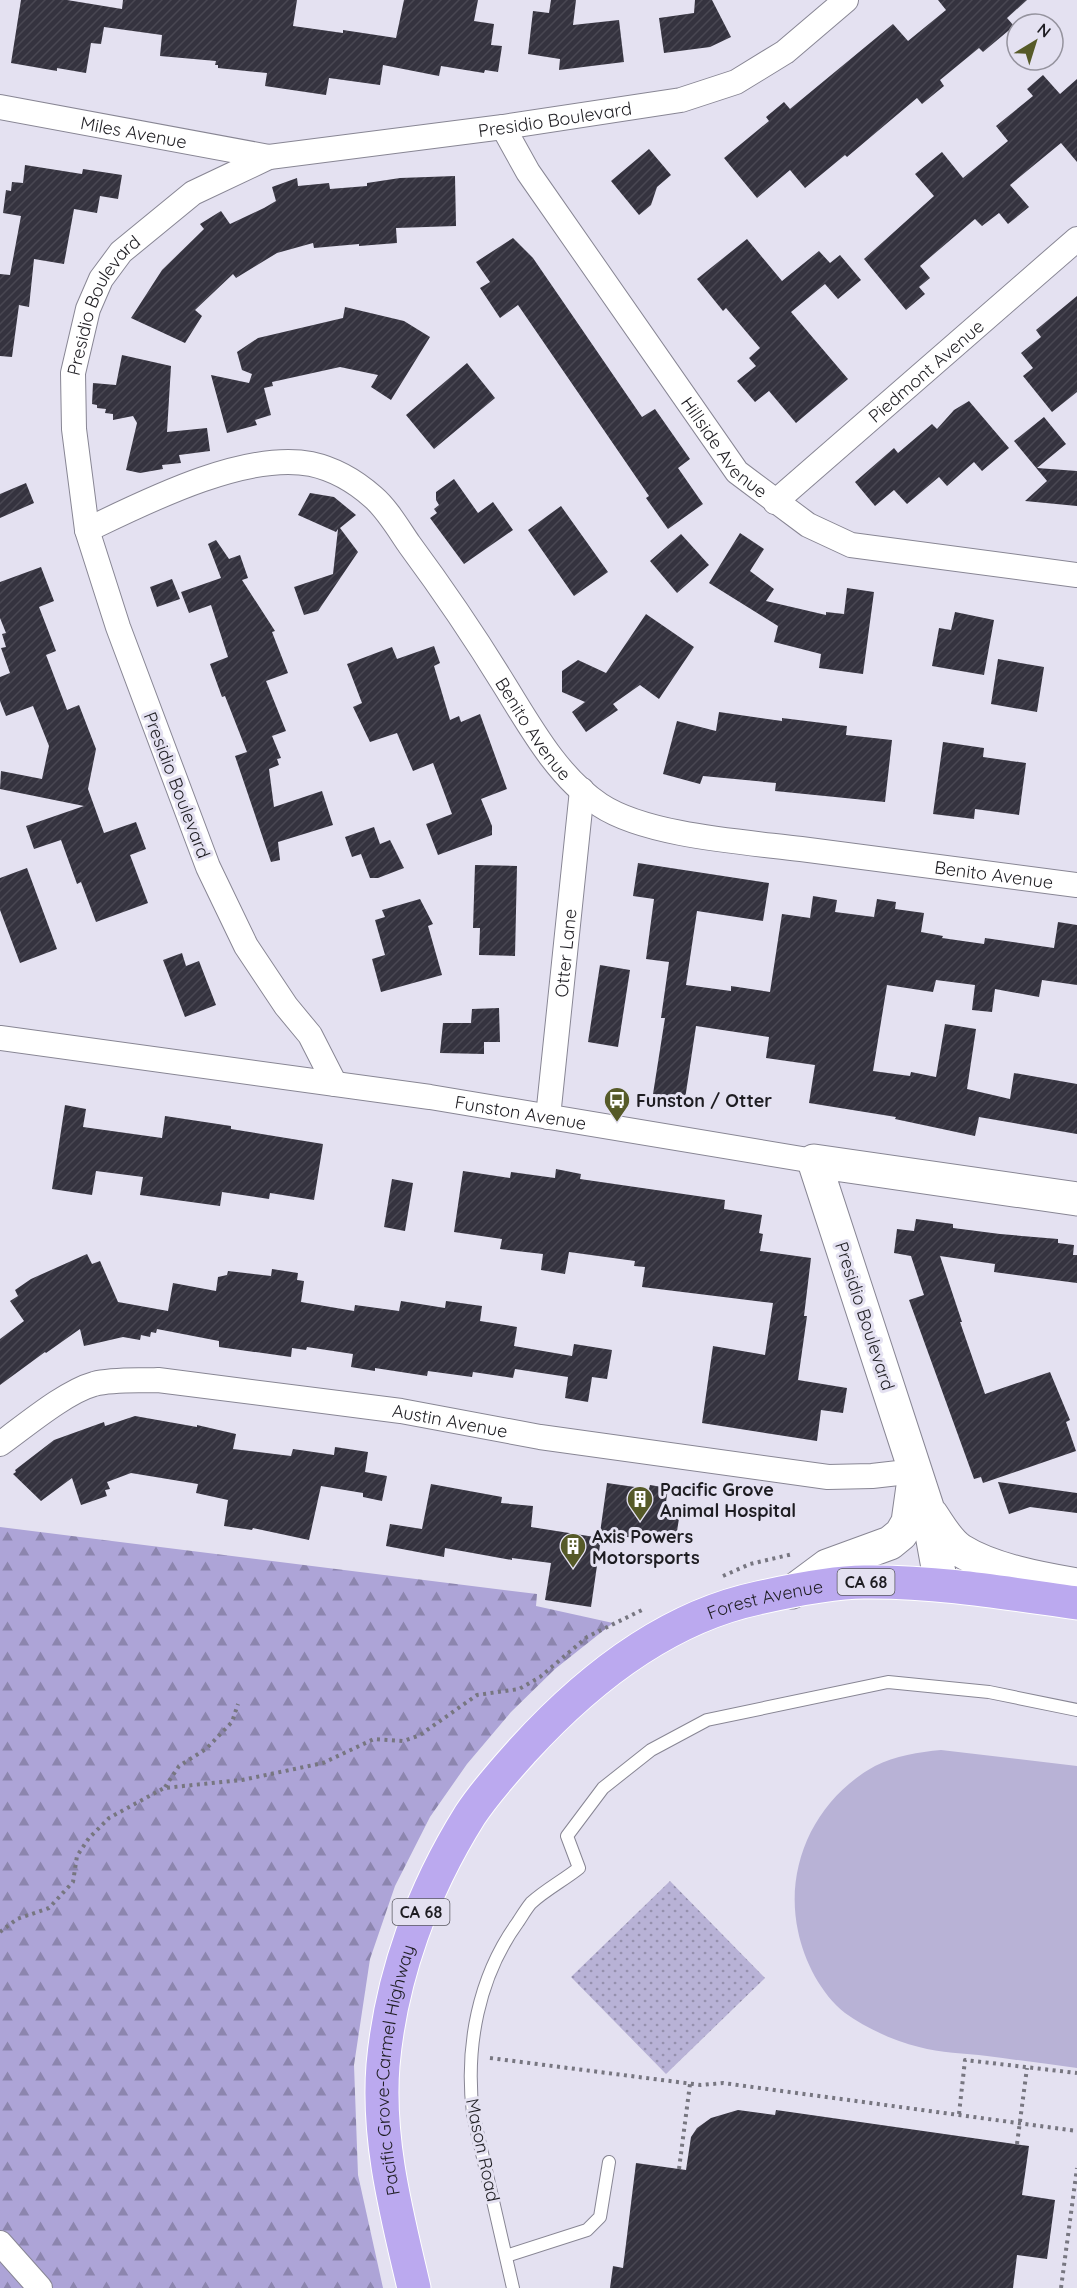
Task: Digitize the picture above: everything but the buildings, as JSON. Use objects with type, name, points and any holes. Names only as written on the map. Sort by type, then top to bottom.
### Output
[{"type":"main road","name":"Forest Avenue","points":[[671,1629],[755,1598],[861,1582],[941,1584],[1077,1603]]},
{"type":"main road","name":"Pacific Grove-Carmel Highway","points":[[414,2288],[394,2204],[383,2131],[383,2066],[395,1991],[415,1924],[441,1866],[472,1812],[510,1764],[553,1718],[603,1673],[671,1629]]},
{"type":"street","name":"Presidio Boulevard","points":[[335,1084],[310,1035],[286,1006],[246,946],[213,876],[118,627],[87,530],[74,429],[73,373],[88,309],[101,279],[121,252],[193,193],[269,158],[503,127],[681,100],[736,82],[785,52],[846,0]]},
{"type":"street","name":"Miles Avenue","points":[[0,107],[269,158]]},
{"type":"street","name":"Hillside Avenue","points":[[503,127],[528,172],[737,472],[775,502],[808,525],[852,545],[1077,575]]},
{"type":"street","name":"Piedmont Avenue","points":[[775,502],[1077,239]]},
{"type":"street","name":"Benito Avenue","points":[[87,530],[160,494],[223,473],[265,464],[289,463],[309,464],[332,470],[355,482],[376,499],[468,626],[543,745],[562,770],[599,805],[622,818],[708,837],[1077,885]]},
{"type":"street","name":"Otter Lane","points":[[548,1117],[582,790]]},
{"type":"street","name":"Funston Avenue","points":[[0,1038],[430,1097],[814,1161],[1077,1199]]},
{"type":"street","name":"Presidio Boulevard","points":[[814,1161],[927,1507],[941,1584]]},
{"type":"street","name":"Austin Avenue","points":[[0,1444],[66,1399],[94,1384],[158,1380],[401,1411],[540,1437],[828,1477],[916,1472]]},
{"type":"street","name":"Presidio Boulevard","points":[[792,1592],[827,1566],[890,1543],[901,1534],[908,1522],[916,1472]]},
{"type":"street","points":[[927,1507],[947,1538],[960,1550],[994,1565],[1047,1580],[1077,1585]]},
{"type":"street","points":[[0,2243],[40,2288]]},
{"type":"lane","name":"Mason Road","points":[[513,2288],[473,2114],[470,2086],[471,2056],[480,2001],[506,1938],[531,1903],[579,1868],[567,1836],[603,1788],[651,1750],[706,1720],[888,1682],[989,1692],[1077,1710]]},
{"type":"lane","points":[[506,2256],[587,2230],[600,2217],[609,2162]]},
{"type":"path","points":[[718,1578],[750,1564],[801,1552]]},
{"type":"path","points":[[0,1932],[17,1918],[49,1908],[73,1882],[77,1856],[89,1838],[109,1818],[165,1788],[242,1780],[323,1763],[374,1739],[404,1741],[420,1736],[477,1695],[519,1689],[540,1677],[587,1637],[645,1609]]},
{"type":"path","points":[[165,1788],[179,1766],[206,1749],[232,1722],[238,1704]]},
{"type":"path","points":[[471,2056],[690,2084],[723,2083],[1077,2131]]},
{"type":"path","points":[[959,2114],[965,2060],[1077,2073]]},
{"type":"path","points":[[1017,2144],[1027,2068]]},
{"type":"path","points":[[679,2169],[690,2084]]},
{"type":"path","points":[[1061,2288],[1077,2168]]},
{"type":"shaded area","points":[[941,1750],[1077,1766],[1077,2068],[935,2051],[890,2038],[862,2024],[836,2005],[821,1987],[804,1954],[795,1907],[796,1882],[800,1859],[809,1836],[821,1816],[854,1780],[875,1766],[907,1755]]},
{"type":"shaded area","points":[[670,1881],[765,1978],[666,2074],[571,1977]]},
{"type":"green space","points":[[0,1527],[537,1594],[536,1606],[613,1623],[555,1669],[511,1712],[467,1764],[430,1817],[395,1886],[370,1959],[354,2065],[358,2175],[383,2288],[0,2288]]},
{"type":"place","name":"Funston / Otter","points":[[617,1123]]},
{"type":"place","name":"Pacific Grove Animal Hospital","points":[[640,1522]]},
{"type":"place","name":"Axis Powers Motorsports","points":[[573,1569]]}]
